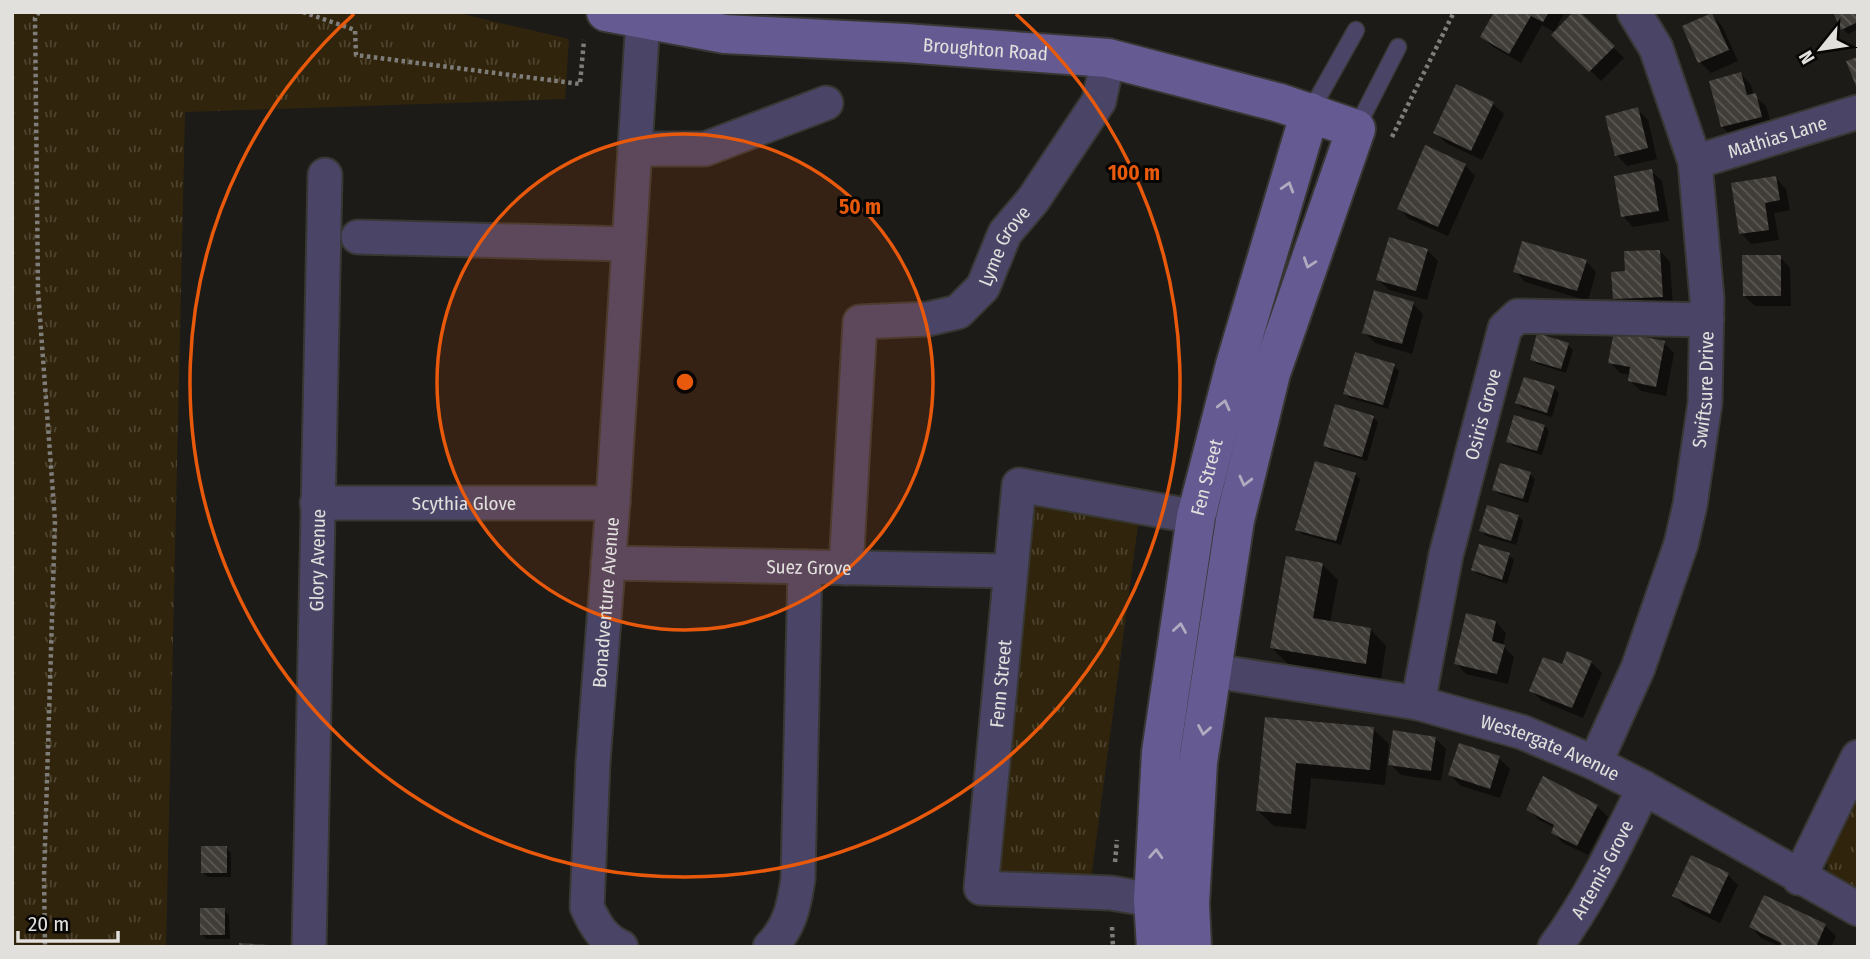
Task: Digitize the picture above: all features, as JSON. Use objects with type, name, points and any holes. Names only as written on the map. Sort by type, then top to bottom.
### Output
[{"type":"street","name":"Swiftsure Drive","points":[[1595,763],[1638,668],[1681,544],[1690,505],[1705,403],[1707,320],[1695,162],[1656,48],[1634,12]]},
{"type":"street","name":"Broughton Road","points":[[595,21],[643,19],[725,33],[1108,58],[1310,112],[1373,135]]},
{"type":"street","name":"Bonadventure Avenue","points":[[621,947],[609,941],[594,924],[587,907],[593,762],[613,503],[643,19]]},
{"type":"street","name":"Lyme Grove","points":[[846,568],[860,323],[928,319],[958,312],[983,287],[1005,233],[1033,200],[1099,101],[1108,58]]},
{"type":"street","points":[[635,149],[705,149],[825,103]]},
{"type":"street","name":"Fen Street","points":[[1156,947],[1153,900],[1161,752],[1196,517],[1235,365],[1310,112]]},
{"type":"street","name":"Mathias Lane","points":[[1695,162],[1858,112]]},
{"type":"street","name":"Fen Street","points":[[1192,947],[1190,904],[1198,762],[1235,520],[1271,373],[1373,135]]},
{"type":"street","name":"Glory Avenue","points":[[309,947],[325,175]]},
{"type":"street","points":[[358,237],[629,244]]},
{"type":"street","name":"Osiris Grove","points":[[1418,703],[1446,555],[1505,328],[1518,316],[1707,320]]},
{"type":"street","name":"Fenn Street","points":[[1153,900],[1111,893],[981,888],[1018,485],[1196,517]]},
{"type":"street","name":"Scythia Glove","points":[[317,503],[613,503]]},
{"type":"street","name":"Suez Grove","points":[[608,563],[1009,571]]},
{"type":"street","points":[[770,947],[781,936],[793,912],[798,879],[805,567]]},
{"type":"street","name":"Westergate Avenue","points":[[1214,671],[1418,703],[1522,732],[1595,763],[1644,788],[1858,909]]},
{"type":"street","points":[[1799,878],[1858,757]]},
{"type":"street","name":"Artemis Grove","points":[[1555,947],[1597,881],[1644,788]]},
{"type":"lane","name":"Fen Street","points":[[1310,112],[1356,30]]},
{"type":"lane","name":"Fen Street","points":[[1373,135],[1398,47]]},
{"type":"path","points":[[39,12],[35,18],[37,291],[55,521],[44,877],[45,947]]},
{"type":"path","points":[[303,12],[355,30],[356,55],[580,84],[595,21]]},
{"type":"path","points":[[1373,135],[1454,12]]},
{"type":"green space","points":[[12,12],[454,12],[569,39],[565,99],[185,112],[166,947],[12,947]]},
{"type":"green space","points":[[1030,498],[1139,517],[1091,879],[995,877]]},
{"type":"green space","points":[[1858,792],[1858,894],[1832,879],[1828,863],[1833,843]]},
{"type":"building","points":[[1494,12],[1549,12],[1543,22],[1531,16],[1509,54],[1480,37]]},
{"type":"building","points":[[1573,12],[1580,12],[1615,46],[1589,72],[1551,35]]},
{"type":"building","points":[[1833,12],[1858,12],[1858,22],[1841,30]]},
{"type":"building","points":[[1712,13],[1729,50],[1698,63],[1682,26]]},
{"type":"building","points":[[1858,57],[1858,86],[1856,86],[1846,61]]},
{"type":"building","points":[[1741,72],[1747,95],[1756,93],[1762,117],[1721,127],[1709,81]]},
{"type":"building","points":[[1456,84],[1494,102],[1471,151],[1433,133]]},
{"type":"building","points":[[1638,107],[1648,148],[1615,156],[1605,116]]},
{"type":"building","points":[[1425,145],[1466,164],[1438,227],[1397,209]]},
{"type":"building","points":[[1652,169],[1659,211],[1621,217],[1614,176]]},
{"type":"building","points":[[1776,176],[1780,200],[1765,203],[1769,230],[1739,234],[1731,183]]},
{"type":"building","points":[[1389,237],[1428,249],[1416,291],[1376,280]]},
{"type":"building","points":[[1522,241],[1587,260],[1577,291],[1513,272]]},
{"type":"building","points":[[1660,250],[1663,297],[1613,299],[1611,272],[1625,271],[1624,251]]},
{"type":"building","points":[[1742,255],[1781,255],[1781,296],[1743,296]]},
{"type":"building","points":[[1374,290],[1414,302],[1402,344],[1362,333]]},
{"type":"building","points":[[1614,331],[1665,341],[1656,387],[1628,381],[1630,367],[1608,363]]},
{"type":"building","points":[[1537,333],[1569,343],[1561,369],[1530,360]]},
{"type":"building","points":[[1355,352],[1395,364],[1383,405],[1343,394]]},
{"type":"building","points":[[1524,377],[1555,386],[1547,413],[1515,403]]},
{"type":"building","points":[[1335,404],[1374,416],[1362,457],[1323,446]]},
{"type":"building","points":[[1514,415],[1545,425],[1537,451],[1506,442]]},
{"type":"building","points":[[1315,461],[1356,473],[1336,541],[1295,530]]},
{"type":"building","points":[[1500,463],[1531,472],[1523,499],[1492,490]]},
{"type":"building","points":[[1487,505],[1519,515],[1511,541],[1479,531]]},
{"type":"building","points":[[1479,544],[1510,553],[1502,580],[1471,570]]},
{"type":"building","points":[[1286,556],[1323,563],[1313,618],[1371,628],[1366,664],[1270,648]]},
{"type":"building","points":[[1466,613],[1496,621],[1492,641],[1505,645],[1497,674],[1454,664]]},
{"type":"building","points":[[1567,651],[1592,661],[1572,708],[1529,691],[1543,657],[1562,664]]},
{"type":"building","points":[[1265,717],[1374,727],[1370,770],[1296,763],[1291,814],[1256,811]]},
{"type":"building","points":[[1393,730],[1436,737],[1431,771],[1388,765]]},
{"type":"building","points":[[1459,743],[1500,756],[1490,789],[1448,775]]},
{"type":"building","points":[[1543,776],[1598,805],[1577,846],[1551,833],[1554,825],[1526,810]]},
{"type":"building","points":[[201,846],[227,846],[227,873],[201,873]]},
{"type":"building","points":[[1691,855],[1729,873],[1710,914],[1672,896]]},
{"type":"building","points":[[1764,895],[1826,924],[1816,947],[1780,947],[1781,943],[1749,927]]},
{"type":"building","points":[[200,908],[225,908],[225,935],[200,935]]},
{"type":"building","points":[[239,943],[270,945],[270,947],[239,947]]}]
